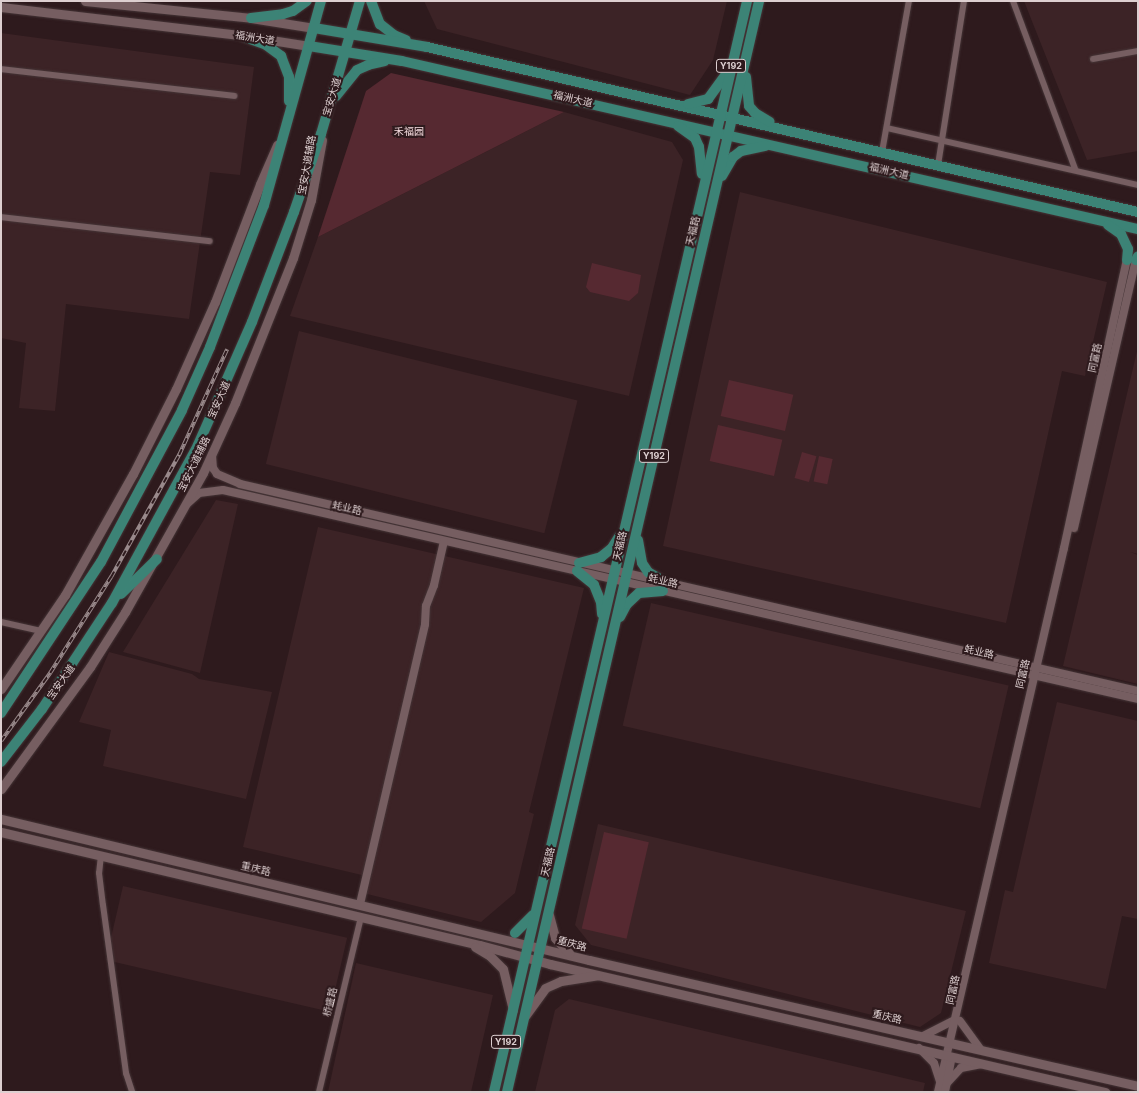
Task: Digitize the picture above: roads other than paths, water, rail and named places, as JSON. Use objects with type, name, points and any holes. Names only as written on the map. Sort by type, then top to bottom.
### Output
[{"type":"main road","name":"福洲大道","points":[[86,1],[251,18],[431,48],[1138,212]]},
{"type":"main road","points":[[251,18],[283,14],[293,11],[307,1]]},
{"type":"main road","points":[[1,713],[101,562],[182,410],[210,347],[251,243],[286,128],[321,1]]},
{"type":"main road","name":"宝安大道","points":[[1,762],[42,709],[112,603],[182,477],[217,403],[272,272],[328,112],[360,1]]},
{"type":"main road","points":[[370,1],[376,18],[385,29],[431,48],[431,68]]},
{"type":"main road","name":"天福路","points":[[494,1092],[746,1]]},
{"type":"main road","name":"天福路","points":[[507,1092],[542,947],[612,635],[759,1]]},
{"type":"main road","name":"福洲大道","points":[[1,7],[240,35],[402,61],[785,147],[1138,229]]},
{"type":"main road","points":[[1,689],[41,631],[115,509],[176,389],[215,302],[260,184],[286,128],[289,84],[285,63],[275,50],[240,35]]},
{"type":"main road","points":[[667,102],[689,104],[708,99],[724,79],[733,56]]},
{"type":"main road","points":[[746,60],[746,95],[749,106],[764,120],[790,131]]},
{"type":"main road","points":[[328,112],[341,88],[358,70],[376,63],[402,61]]},
{"type":"main road","name":"宝安大道辅路","points":[[1,789],[90,667],[157,559],[212,455],[262,340],[293,258],[312,200],[328,112]]},
{"type":"main road","points":[[665,120],[685,130],[695,138],[702,160],[702,188]]},
{"type":"main road","points":[[716,186],[733,157],[741,151],[757,147],[785,147]]},
{"type":"main road","points":[[1103,221],[1121,234],[1134,259]]},
{"type":"main road","points":[[600,633],[602,611],[598,593],[578,567],[597,559],[612,548],[626,520]]},
{"type":"main road","points":[[638,525],[638,552],[642,563],[648,572],[664,587]]},
{"type":"main road","points":[[112,603],[157,559]]},
{"type":"main road","points":[[612,635],[623,611],[634,598],[647,591],[664,587]]},
{"type":"main road","name":"重庆路","points":[[1,819],[574,955],[1138,1086]]},
{"type":"main road","points":[[1,832],[463,941],[538,961],[919,1047],[949,1056],[1105,1092]]},
{"type":"main road","points":[[51,844],[53,832]]},
{"type":"main road","points":[[488,934],[508,936],[515,933],[526,925],[536,910]]},
{"type":"main road","name":"Y192","points":[[549,911],[555,938],[558,944],[574,955]]},
{"type":"main road","points":[[463,941],[490,956],[503,969],[513,1010]]},
{"type":"main road","points":[[524,1017],[545,988],[561,981],[600,975]]},
{"type":"street","points":[[882,152],[909,1]]},
{"type":"street","points":[[938,165],[964,1]]},
{"type":"street","points":[[1013,1],[1075,169]]},
{"type":"street","points":[[1093,59],[1138,51]]},
{"type":"street","points":[[1,69],[234,96]]},
{"type":"street","points":[[887,128],[1075,169],[1138,185]]},
{"type":"street","points":[[1,217],[210,241]]},
{"type":"street","name":"同富路","points":[[938,1092],[944,1086],[949,1056],[1064,548],[1134,259]]},
{"type":"street","name":"蚝业路","points":[[212,455],[213,468],[217,474],[229,481],[578,567]]},
{"type":"street","name":"蚝业路","points":[[187,503],[199,493],[223,490],[444,540],[614,575],[1036,672],[1138,699]]},
{"type":"street","points":[[360,904],[425,624],[426,606],[434,585],[444,540]]},
{"type":"street","points":[[1,622],[41,631]]},
{"type":"street","name":"蚝业路","points":[[1036,672],[1138,691]]},
{"type":"street","points":[[101,855],[99,873],[102,905],[126,1073],[132,1092]]},
{"type":"street","name":"桥盛路","points":[[319,1092],[361,917]]},
{"type":"street","points":[[923,1036],[958,1020],[980,1049]]},
{"type":"street","points":[[919,1047],[934,1063],[944,1086],[961,1068],[984,1063]]},
{"type":"railway","points":[[1,741],[50,673],[111,577],[179,455],[227,349]]},
{"type":"park label","name":"禾福园","points":[[409,132]]}]
